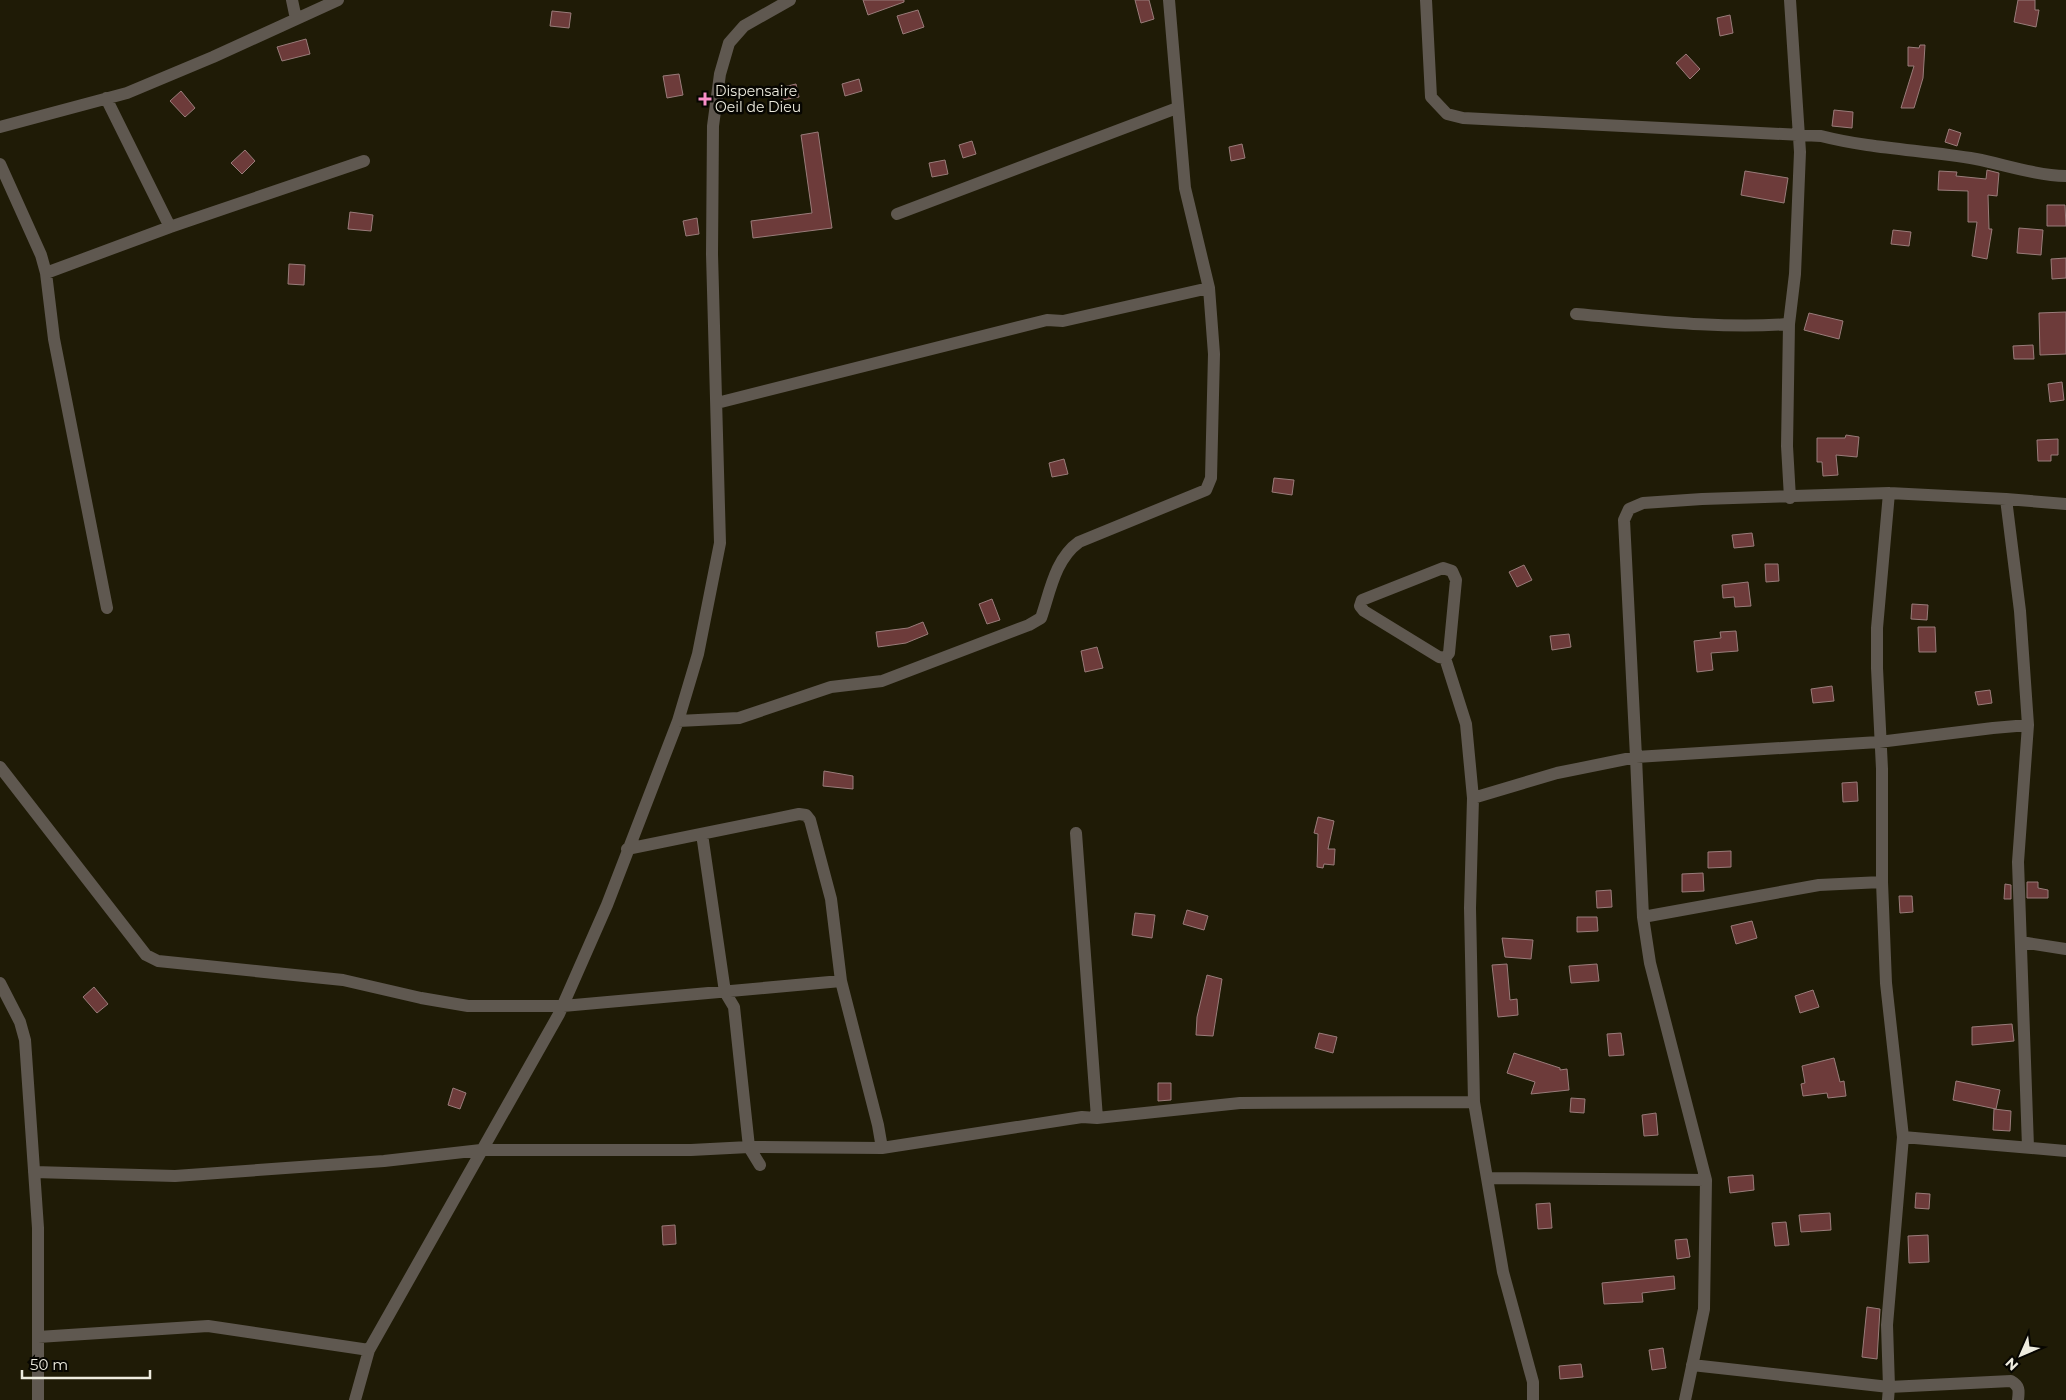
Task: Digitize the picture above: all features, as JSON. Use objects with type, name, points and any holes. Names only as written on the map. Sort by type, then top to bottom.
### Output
[{"type":"street","points":[[292,0],[296,20]]},
{"type":"street","points":[[0,126],[127,93],[213,57],[338,0]]},
{"type":"street","points":[[355,1400],[369,1350],[563,1006],[607,905],[627,849],[678,721],[698,654],[720,542],[712,254],[712,136],[720,74],[729,43],[744,26],[790,0]]},
{"type":"street","points":[[678,721],[739,718],[831,687],[882,681],[1029,625],[1041,618],[1061,559],[1079,542],[1206,490],[1212,478],[1213,373],[1209,288],[1185,188],[1169,0]]},
{"type":"street","points":[[1426,0],[1431,97],[1447,114],[1463,118],[1821,136],[1888,149],[1974,159],[2050,175],[2066,176]]},
{"type":"street","points":[[1790,0],[1799,134],[1795,274],[1789,324],[1787,446],[1790,498]]},
{"type":"street","points":[[106,98],[170,227]]},
{"type":"street","points":[[897,214],[1177,108]]},
{"type":"street","points":[[46,273],[170,227],[364,161]]},
{"type":"street","points":[[0,164],[41,255],[46,273],[54,339],[107,608]]},
{"type":"street","points":[[717,403],[1047,320],[1063,321],[1209,288]]},
{"type":"street","points":[[1576,314],[1719,326],[1789,324]]},
{"type":"street","points":[[1888,1394],[1887,1325],[1904,1137],[1886,983],[1882,882],[1882,769],[1878,628],[1889,493]]},
{"type":"street","points":[[1685,1400],[1704,1309],[1706,1180],[1650,963],[1644,916],[1624,520],[1629,509],[1643,503],[1702,499],[1790,498],[1889,493],[2066,504]]},
{"type":"street","points":[[2006,499],[2020,611],[2028,725],[2018,862],[2028,1147]]},
{"type":"street","points":[[1444,568],[1452,571],[1456,580],[1449,653],[1445,658],[1439,657],[1364,611],[1360,606],[1362,600],[1444,568]]},
{"type":"street","points":[[1445,658],[1466,724],[1473,798],[1470,908],[1474,1102],[1503,1272],[1533,1382],[1533,1400]]},
{"type":"street","points":[[1473,798],[1557,773],[1636,757],[1880,742],[2028,725]]},
{"type":"street","points":[[0,767],[146,955],[158,961],[343,980],[420,998],[468,1006],[563,1006],[841,981]]},
{"type":"street","points":[[627,849],[800,814],[810,820],[831,899],[841,981],[878,1125],[882,1148]]},
{"type":"street","points":[[702,834],[725,992],[734,1007],[749,1147],[760,1165]]},
{"type":"street","points":[[1076,834],[1098,1118]]},
{"type":"street","points":[[1644,916],[1819,885],[1882,882]]},
{"type":"street","points":[[2021,942],[2066,948]]},
{"type":"street","points":[[0,983],[20,1022],[25,1040],[38,1228],[38,1400]]},
{"type":"street","points":[[34,1172],[175,1176],[384,1161],[481,1150],[691,1150],[749,1147],[882,1148],[1082,1116],[1098,1118],[1240,1103],[1474,1102]]},
{"type":"street","points":[[1904,1137],[2066,1151]]},
{"type":"street","points":[[1487,1178],[1706,1180]]},
{"type":"street","points":[[38,1337],[208,1326],[369,1350]]},
{"type":"street","points":[[1692,1365],[1888,1394],[2011,1381],[2017,1384],[2019,1390],[2018,1400]]},
{"type":"building","points":[[863,0],[904,0],[904,2],[868,15]]},
{"type":"building","points":[[1135,0],[1149,0],[1154,19],[1141,23]]},
{"type":"building","points":[[2018,0],[2035,0],[2035,10],[2039,10],[2036,27],[2014,22]]},
{"type":"building","points":[[918,10],[924,27],[903,34],[897,16]]},
{"type":"building","points":[[552,11],[571,13],[569,28],[550,26]]},
{"type":"building","points":[[1730,15],[1733,33],[1720,36],[1717,18]]},
{"type":"building","points":[[306,39],[310,54],[282,61],[277,47]]},
{"type":"building","points":[[1920,45],[1925,45],[1923,78],[1914,108],[1901,108],[1914,66],[1908,66],[1908,47],[1919,48]]},
{"type":"building","points":[[1686,54],[1700,69],[1690,79],[1676,63]]},
{"type":"building","points":[[679,74],[683,95],[667,98],[663,76]]},
{"type":"building","points":[[859,79],[862,91],[845,96],[842,84]]},
{"type":"building","points":[[796,84],[799,97],[782,100],[779,88]]},
{"type":"building","points":[[181,91],[195,108],[185,117],[170,101]]},
{"type":"building","points":[[1834,110],[1853,112],[1852,128],[1832,126]]},
{"type":"building","points":[[1949,129],[1961,133],[1957,146],[1945,142]]},
{"type":"building","points":[[818,132],[832,228],[753,238],[751,221],[812,213],[801,135]]},
{"type":"building","points":[[972,141],[976,154],[963,158],[959,145]]},
{"type":"building","points":[[1242,144],[1245,158],[1231,161],[1229,147]]},
{"type":"building","points":[[245,150],[255,161],[242,174],[231,163]]},
{"type":"building","points":[[945,160],[948,174],[932,177],[929,163]]},
{"type":"building","points":[[1987,170],[1999,173],[1997,196],[1988,195],[1989,229],[1992,229],[1987,259],[1972,256],[1977,222],[1968,222],[1968,191],[1938,190],[1939,171],[1957,172],[1956,176],[1986,179]]},
{"type":"building","points":[[1745,171],[1788,178],[1784,203],[1741,195]]},
{"type":"building","points":[[2047,205],[2065,205],[2066,226],[2047,226]]},
{"type":"building","points":[[350,212],[373,215],[371,231],[348,229]]},
{"type":"building","points":[[697,218],[699,234],[686,236],[683,221]]},
{"type":"building","points":[[2019,228],[2043,230],[2041,255],[2017,253]]},
{"type":"building","points":[[1893,230],[1911,232],[1909,246],[1891,244]]},
{"type":"building","points":[[2066,258],[2066,278],[2052,279],[2051,259]]},
{"type":"building","points":[[289,264],[305,265],[304,285],[288,284]]},
{"type":"building","points":[[2066,312],[2066,354],[2040,355],[2039,313]]},
{"type":"building","points":[[1809,313],[1843,321],[1839,339],[1804,330]]},
{"type":"building","points":[[2033,345],[2034,359],[2014,359],[2013,346]]},
{"type":"building","points":[[2062,382],[2064,400],[2050,402],[2048,384]]},
{"type":"building","points":[[1846,435],[1859,437],[1857,457],[1836,455],[1838,475],[1823,476],[1822,462],[1817,462],[1817,438],[1845,438]]},
{"type":"building","points":[[2058,439],[2058,455],[2051,455],[2051,461],[2038,461],[2037,440]]},
{"type":"building","points":[[1064,459],[1068,474],[1052,477],[1049,463]]},
{"type":"building","points":[[1274,478],[1294,480],[1292,495],[1272,492]]},
{"type":"building","points":[[1752,533],[1754,546],[1734,548],[1732,535]]},
{"type":"building","points":[[1765,564],[1778,564],[1779,581],[1766,582]]},
{"type":"building","points":[[1524,565],[1532,580],[1517,587],[1509,572]]},
{"type":"building","points":[[1748,582],[1751,606],[1735,607],[1734,597],[1723,598],[1722,585]]},
{"type":"building","points":[[992,599],[1000,620],[987,624],[979,604]]},
{"type":"building","points":[[1912,604],[1928,605],[1927,620],[1911,619]]},
{"type":"building","points":[[923,622],[928,634],[906,643],[878,647],[876,632],[908,628]]},
{"type":"building","points":[[1918,627],[1935,627],[1936,652],[1919,652]]},
{"type":"building","points":[[1736,631],[1738,651],[1711,653],[1713,670],[1697,672],[1694,641],[1721,638],[1720,632]]},
{"type":"building","points":[[1569,634],[1571,647],[1552,650],[1550,636]]},
{"type":"building","points":[[1097,647],[1103,668],[1085,672],[1081,651]]},
{"type":"building","points":[[1832,686],[1834,701],[1813,703],[1811,689]]},
{"type":"building","points":[[1990,690],[1992,703],[1978,705],[1975,692]]},
{"type":"building","points":[[824,771],[853,776],[853,789],[823,786]]},
{"type":"building","points":[[1857,782],[1858,801],[1843,802],[1842,783]]},
{"type":"building","points":[[1318,817],[1334,821],[1328,849],[1335,849],[1334,865],[1324,864],[1323,868],[1317,867],[1318,834],[1314,833]]},
{"type":"building","points":[[1731,851],[1731,867],[1708,868],[1708,852]]},
{"type":"building","points":[[1703,873],[1704,891],[1682,892],[1682,874]]},
{"type":"building","points":[[2027,882],[2038,882],[2038,888],[2048,890],[2048,898],[2027,898]]},
{"type":"building","points":[[2005,884],[2011,885],[2011,899],[2004,899]]},
{"type":"building","points":[[1611,890],[1612,907],[1597,908],[1596,891]]},
{"type":"building","points":[[1899,896],[1912,896],[1913,912],[1900,913]]},
{"type":"building","points":[[1187,910],[1208,916],[1204,930],[1183,924]]},
{"type":"building","points":[[1135,913],[1155,915],[1152,938],[1132,935]]},
{"type":"building","points":[[1577,917],[1597,917],[1598,931],[1577,932]]},
{"type":"building","points":[[1752,921],[1757,938],[1736,944],[1731,926]]},
{"type":"building","points":[[1502,938],[1533,940],[1531,959],[1505,957]]},
{"type":"building","points":[[1507,964],[1510,1000],[1517,999],[1518,1015],[1498,1017],[1492,965]]},
{"type":"building","points":[[1597,964],[1599,981],[1571,983],[1569,966]]},
{"type":"building","points":[[1207,975],[1222,979],[1213,1036],[1196,1035],[1197,1017]]},
{"type":"building","points":[[94,987],[108,1004],[97,1013],[83,997]]},
{"type":"building","points":[[1813,990],[1819,1007],[1800,1013],[1795,996]]},
{"type":"building","points":[[2012,1024],[2014,1041],[1972,1045],[1972,1027]]},
{"type":"building","points":[[1319,1033],[1337,1037],[1333,1053],[1315,1048]]},
{"type":"building","points":[[1621,1033],[1624,1055],[1609,1056],[1607,1034]]},
{"type":"building","points":[[1514,1053],[1560,1068],[1560,1070],[1567,1069],[1569,1090],[1531,1094],[1535,1082],[1507,1073]]},
{"type":"building","points":[[1834,1058],[1840,1082],[1844,1081],[1846,1096],[1828,1098],[1827,1093],[1803,1096],[1801,1084],[1805,1083],[1802,1066]]},
{"type":"building","points":[[1956,1081],[2000,1090],[1996,1109],[1953,1100]]},
{"type":"building","points":[[1158,1083],[1171,1083],[1171,1100],[1158,1101]]},
{"type":"building","points":[[453,1088],[466,1093],[460,1109],[448,1105]]},
{"type":"building","points":[[1571,1098],[1585,1099],[1584,1113],[1570,1112]]},
{"type":"building","points":[[1994,1109],[2011,1111],[2010,1131],[1993,1130]]},
{"type":"building","points":[[1656,1113],[1658,1135],[1644,1136],[1642,1115]]},
{"type":"building","points":[[1753,1175],[1754,1190],[1730,1193],[1728,1177]]},
{"type":"building","points":[[1916,1193],[1930,1194],[1929,1209],[1915,1208]]},
{"type":"building","points":[[1550,1203],[1552,1228],[1538,1229],[1536,1204]]},
{"type":"building","points":[[1830,1213],[1831,1230],[1801,1232],[1799,1215]]},
{"type":"building","points":[[1786,1222],[1789,1245],[1775,1246],[1772,1223]]},
{"type":"building","points":[[675,1225],[676,1244],[663,1245],[662,1226]]},
{"type":"building","points":[[1928,1235],[1929,1262],[1909,1263],[1908,1236]]},
{"type":"building","points":[[1687,1239],[1690,1257],[1677,1259],[1675,1240]]},
{"type":"building","points":[[1674,1276],[1675,1289],[1642,1293],[1643,1302],[1604,1304],[1602,1283]]},
{"type":"building","points":[[1867,1307],[1880,1309],[1877,1359],[1862,1357]]},
{"type":"building","points":[[1663,1348],[1666,1368],[1652,1370],[1649,1350]]},
{"type":"building","points":[[1581,1364],[1583,1377],[1560,1379],[1559,1366]]},
{"type":"place","name":"Dispensaire Oeil de Dieu","points":[[705,99]]}]
